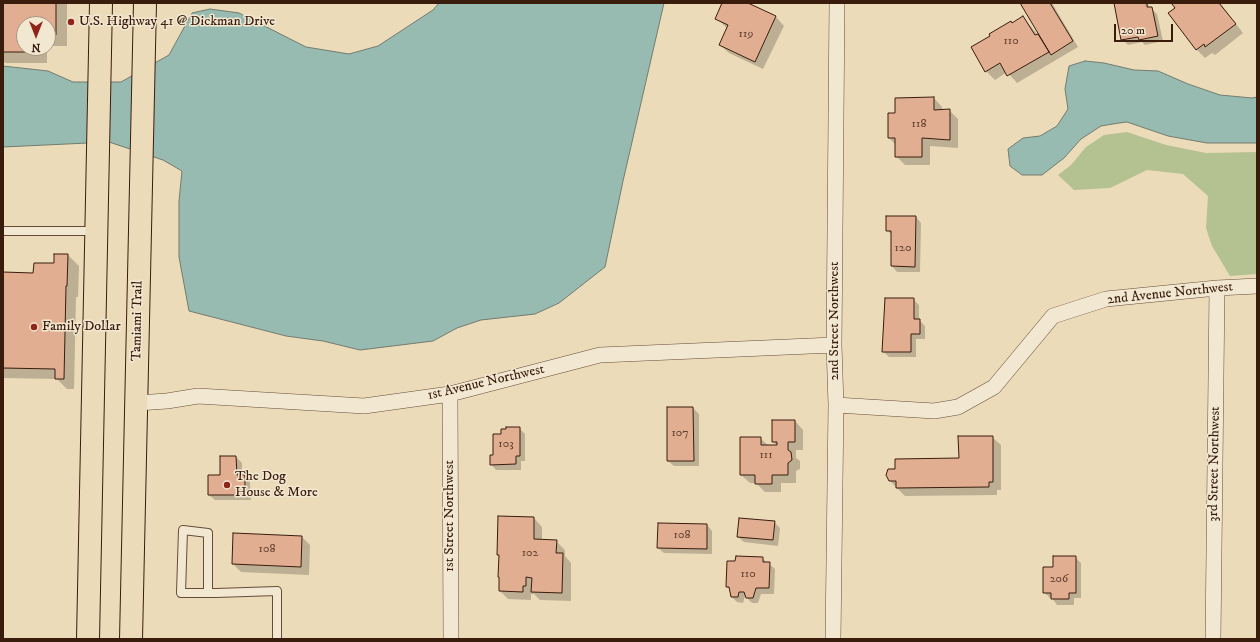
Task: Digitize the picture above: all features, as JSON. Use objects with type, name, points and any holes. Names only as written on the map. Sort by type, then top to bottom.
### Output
[{"type":"main road","points":[[88,639],[101,3]]},
{"type":"main road","name":"Tamiami Trail","points":[[131,639],[145,3]]},
{"type":"street","name":"2nd Street Northwest","points":[[833,639],[836,405],[834,345],[837,3]]},
{"type":"street","name":"2nd Avenue Northwest","points":[[836,405],[934,411],[958,407],[994,387],[1053,316],[1106,299],[1217,288],[1257,286]]},
{"type":"street","name":"3rd Street Northwest","points":[[1213,639],[1217,288]]},
{"type":"street","name":"1st Avenue Northwest","points":[[137,403],[168,401],[198,396],[364,406],[450,394],[600,354],[834,345]]},
{"type":"street","name":"1st Street Northwest","points":[[450,394],[451,639]]},
{"type":"lane","points":[[3,231],[97,231]]},
{"type":"lane","points":[[208,593],[208,533],[183,530],[181,593],[208,593],[277,591],[277,639]]},
{"type":"green space","points":[[1127,132],[1166,145],[1206,153],[1257,152],[1257,274],[1230,276],[1212,246],[1206,228],[1208,196],[1183,174],[1147,170],[1110,188],[1074,190],[1058,175],[1071,165],[1086,147],[1104,135]]},
{"type":"water","points":[[439,3],[664,3],[605,267],[559,303],[535,314],[481,320],[457,328],[433,341],[360,350],[323,341],[286,336],[189,311],[179,257],[179,201],[182,171],[163,160],[109,142],[3,147],[3,66],[48,71],[73,82],[121,82],[169,55],[192,13],[210,9],[239,13],[306,47],[349,54],[378,46],[433,10]]},
{"type":"water","points":[[1085,61],[1104,63],[1134,70],[1158,71],[1188,84],[1220,95],[1252,98],[1257,97],[1257,143],[1207,143],[1168,136],[1127,122],[1119,123],[1101,126],[1081,139],[1064,158],[1042,175],[1022,175],[1010,166],[1008,149],[1023,138],[1040,136],[1057,126],[1068,109],[1065,89],[1069,66]]},
{"type":"building","points":[[3,3],[56,3],[56,16],[16,16],[16,52],[3,52]]},
{"type":"building","points":[[722,3],[748,3],[776,16],[755,62],[719,45],[728,25],[715,19]]},
{"type":"building","points":[[1020,3],[1050,3],[1073,41],[1051,55]]},
{"type":"building","points":[[1114,3],[1147,3],[1147,7],[1152,7],[1158,36],[1139,40],[1138,37],[1121,40]]},
{"type":"building","points":[[1219,3],[1236,24],[1205,47],[1204,44],[1196,50],[1168,13],[1175,8],[1172,4]]},
{"type":"building","points":[[1023,16],[1035,35],[1038,34],[1049,52],[1007,76],[1000,63],[985,72],[971,47],[990,36],[989,34]]},
{"type":"building","points":[[934,97],[934,110],[950,109],[950,140],[922,138],[922,157],[895,157],[895,138],[888,138],[888,113],[895,113],[895,98]]},
{"type":"building","points":[[886,216],[916,216],[915,267],[891,266],[891,231],[886,231]]},
{"type":"building","name":"Family Dollar","points":[[54,254],[68,254],[64,379],[55,379],[55,369],[3,368],[3,272],[33,273],[34,263],[54,263]]},
{"type":"building","points":[[885,298],[914,298],[914,319],[920,319],[920,334],[911,334],[911,352],[882,352]]},
{"type":"building","points":[[667,407],[693,407],[694,461],[667,461]]},
{"type":"building","points":[[772,420],[795,420],[795,442],[788,442],[788,450],[791,452],[792,460],[788,463],[788,475],[772,475],[772,484],[755,484],[755,475],[740,475],[740,437],[761,437],[761,445],[777,445],[777,442],[772,442]]},
{"type":"building","points":[[506,427],[520,427],[520,456],[516,456],[516,464],[490,465],[490,455],[493,455],[493,434],[501,434],[501,429],[506,429]]},
{"type":"building","points":[[958,436],[993,436],[993,482],[989,482],[989,487],[896,488],[896,481],[889,481],[886,475],[888,469],[895,469],[895,459],[959,458]]},
{"type":"building","name":"The Dog House & More","points":[[220,456],[236,456],[237,475],[245,475],[245,495],[208,495],[208,475],[220,475]]},
{"type":"building","points":[[498,516],[534,517],[534,539],[557,540],[556,553],[563,553],[562,593],[531,592],[532,578],[526,577],[526,586],[523,586],[523,592],[499,591],[499,555],[497,555]]},
{"type":"building","points":[[739,518],[775,521],[773,540],[737,537]]},
{"type":"building","points":[[658,523],[707,524],[707,549],[657,548]]},
{"type":"building","points":[[233,533],[302,536],[301,567],[232,564]]},
{"type":"building","points":[[736,556],[763,557],[763,562],[770,562],[769,588],[756,588],[753,598],[746,598],[744,592],[739,592],[738,597],[731,597],[729,587],[726,587],[727,561],[735,561]]},
{"type":"building","points":[[1053,556],[1076,556],[1076,593],[1069,593],[1069,599],[1051,599],[1051,593],[1043,593],[1043,567],[1053,567]]},
{"type":"place","name":"U.S. Highway 41 @ Dickman Drive","points":[[71,22]]},
{"type":"place","name":"Family Dollar","points":[[34,327]]},
{"type":"place","name":"The Dog House & More","points":[[227,485]]}]
